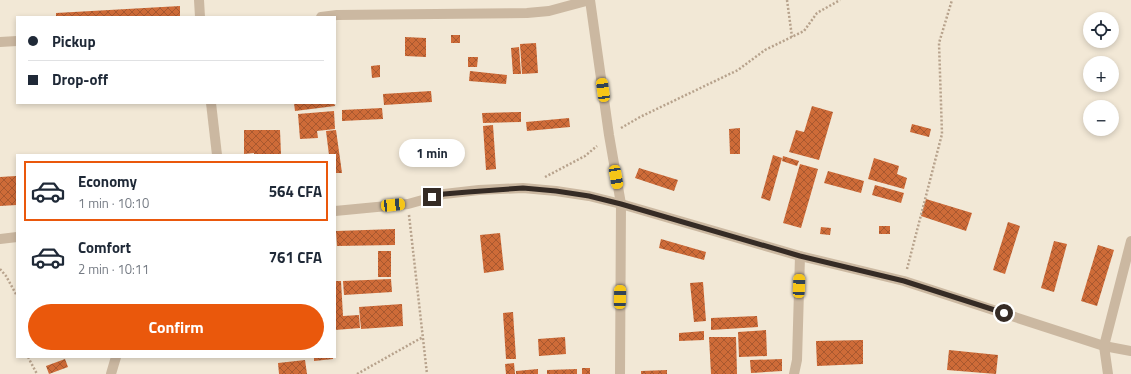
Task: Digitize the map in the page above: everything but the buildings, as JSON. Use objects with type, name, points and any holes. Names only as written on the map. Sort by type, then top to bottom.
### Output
[{"type":"street","points":[[199,0],[200,16]]},
{"type":"street","points":[[329,16],[527,13],[549,11],[590,0],[609,135],[621,204],[620,374]]},
{"type":"street","points":[[0,42],[16,42]]},
{"type":"street","points":[[210,104],[217,154]]},
{"type":"street","points":[[336,211],[408,204],[444,194],[479,190],[523,188],[583,195],[621,204],[800,256],[904,281],[1104,346],[1131,351]]},
{"type":"street","points":[[0,238],[16,237]]},
{"type":"street","points":[[1108,374],[1104,346],[1131,241]]},
{"type":"street","points":[[794,374],[797,360],[800,256]]},
{"type":"street","points":[[111,374],[116,358]]},
{"type":"path","points":[[787,0],[792,37]]},
{"type":"path","points":[[543,178],[585,156],[609,135],[640,117],[738,70],[765,50],[804,31],[817,13],[840,0]]},
{"type":"path","points":[[904,281],[942,134],[939,43],[951,0]]},
{"type":"path","points":[[408,204],[427,374]]},
{"type":"path","points":[[0,269],[6,276],[16,294]]},
{"type":"path","points":[[357,374],[423,337]]},
{"type":"path","points":[[29,358],[37,374]]},
{"type":"route","points":[[432,197],[479,190],[523,188],[589,196],[800,256],[904,281],[1004,313]]}]
